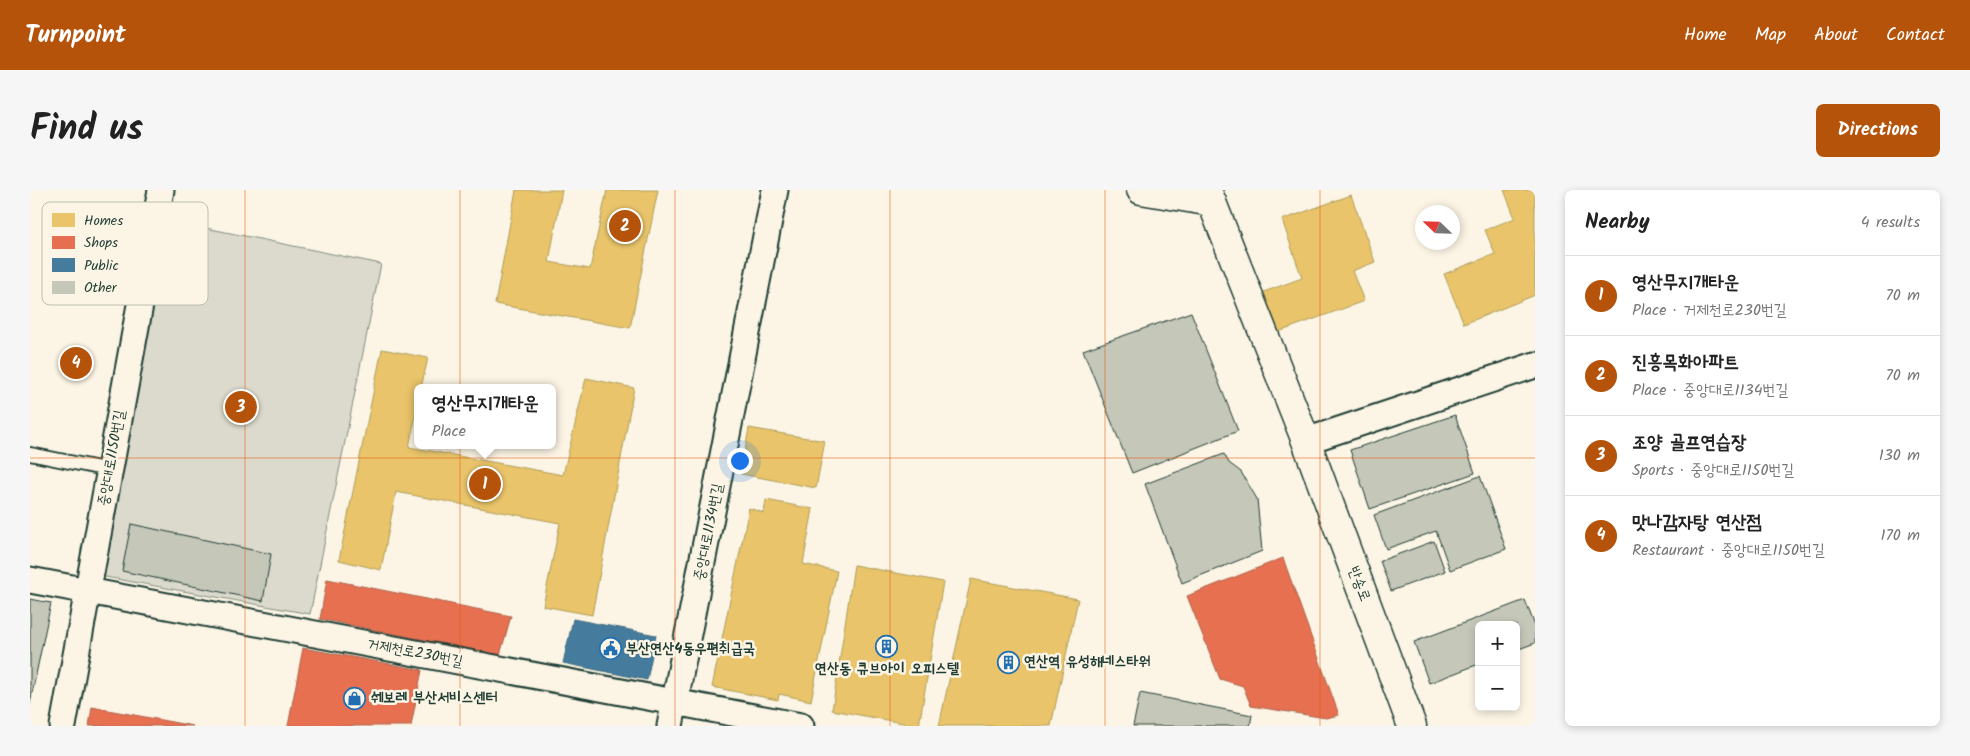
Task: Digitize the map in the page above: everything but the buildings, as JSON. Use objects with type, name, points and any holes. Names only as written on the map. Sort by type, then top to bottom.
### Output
[{"type":"main road","points":[[1141,190],[1209,196]]},
{"type":"main road","name":"반송로","points":[[1209,196],[1306,441],[1412,726]]},
{"type":"street","name":"중앙대로1134번길","points":[[673,714],[776,190]]},
{"type":"street","name":"중앙대로1150번길","points":[[63,726],[140,305]]},
{"type":"street","points":[[1306,441],[1535,365]]},
{"type":"street","name":"거제천로230번길","points":[[30,580],[673,714],[801,726]]},
{"type":"lane","points":[[30,454],[110,470]]},
{"type":"shaded area","points":[[208,228],[381,264],[310,614],[100,576],[151,305],[208,305]]},
{"type":"place","name":"진흥목화아파트","points":[[625,226]]},
{"type":"place","name":"맛나감자탕 연산점","points":[[76,363]]},
{"type":"place","name":"조양 골프연습장","points":[[241,407]]},
{"type":"place","name":"영산무지개타운","points":[[485,484]]},
{"type":"place","name":"연산동 큐브아이 오피스텔","points":[[887,646]]},
{"type":"place","name":"부산연산4동우편취급국","points":[[610,649]]},
{"type":"place","name":"연산역 유성해네스타워","points":[[1008,662]]},
{"type":"place","name":"쉐보레 부산서비스센터","points":[[355,698]]}]
